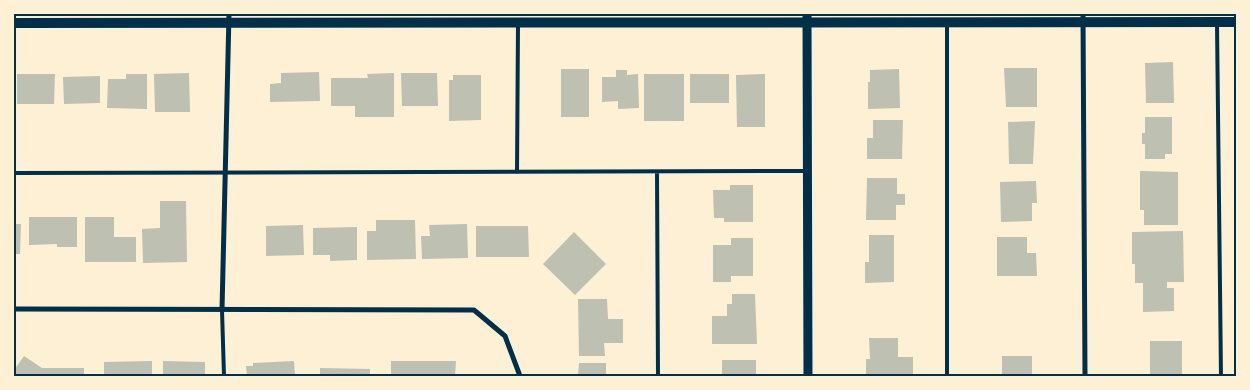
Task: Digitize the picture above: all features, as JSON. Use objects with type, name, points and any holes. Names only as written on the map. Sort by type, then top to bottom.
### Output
[{"type":"main road","points":[[14,23],[229,18],[518,23],[807,18],[947,23],[1084,18],[1236,22]]},
{"type":"street","points":[[222,310],[229,18]]},
{"type":"street","points":[[807,18],[808,376]]},
{"type":"street","points":[[1084,18],[1085,376]]},
{"type":"street","points":[[14,309],[474,310],[505,336],[520,376]]},
{"type":"lane","points":[[1217,22],[1221,376]]},
{"type":"lane","points":[[517,172],[518,23]]},
{"type":"lane","points":[[947,23],[947,376]]},
{"type":"lane","points":[[14,173],[224,174],[808,171]]},
{"type":"lane","points":[[657,172],[658,376]]},
{"type":"lane","points":[[222,310],[224,376]]},
{"type":"building","points":[[1173,62],[1174,103],[1146,103],[1145,63]]},
{"type":"building","points":[[1004,68],[1037,68],[1037,107],[1006,107]]},
{"type":"building","points":[[561,69],[589,69],[589,117],[561,117]]},
{"type":"building","points":[[899,69],[900,108],[868,109],[870,70]]},
{"type":"building","points":[[616,70],[627,70],[627,75],[638,74],[639,108],[618,109],[618,101],[602,102],[602,77],[616,77]]},
{"type":"building","points":[[319,72],[320,101],[270,102],[270,84],[281,83],[281,73]]},
{"type":"building","points":[[189,73],[190,112],[155,112],[154,74]]},
{"type":"building","points":[[394,73],[394,117],[355,117],[355,106],[331,106],[331,78],[368,78],[367,74]]},
{"type":"building","points":[[401,73],[437,73],[438,106],[402,106]]},
{"type":"building","points":[[17,74],[55,74],[54,104],[17,104]]},
{"type":"building","points":[[126,74],[147,74],[147,109],[107,108],[108,79],[126,79]]},
{"type":"building","points":[[644,74],[684,74],[684,121],[644,121]]},
{"type":"building","points":[[690,74],[729,74],[729,103],[690,103]]},
{"type":"building","points":[[765,74],[765,127],[737,127],[736,75]]},
{"type":"building","points":[[453,75],[481,75],[481,120],[449,121],[449,80],[453,80]]},
{"type":"building","points":[[100,76],[100,103],[64,104],[63,77]]},
{"type":"building","points":[[1145,117],[1172,117],[1172,154],[1165,154],[1165,159],[1145,159],[1145,144],[1142,144],[1142,133],[1145,133]]},
{"type":"building","points":[[873,120],[903,120],[902,159],[867,159],[867,138],[873,138]]},
{"type":"building","points":[[1035,121],[1033,164],[1009,164],[1008,122]]},
{"type":"building","points":[[1140,171],[1178,172],[1178,225],[1144,225],[1144,210],[1140,210]]},
{"type":"building","points":[[867,178],[897,178],[897,194],[905,194],[905,205],[896,205],[896,220],[866,220]]},
{"type":"building","points":[[1036,181],[1037,203],[1032,203],[1032,221],[1001,222],[1000,182]]},
{"type":"building","points":[[730,185],[753,185],[753,222],[724,222],[724,218],[714,218],[713,190],[730,190]]},
{"type":"building","points":[[160,201],[186,201],[187,262],[143,263],[142,229],[160,228]]},
{"type":"building","points":[[29,217],[77,217],[77,247],[57,247],[57,244],[29,245]]},
{"type":"building","points":[[85,217],[114,217],[114,237],[136,237],[136,262],[85,262]]},
{"type":"building","points":[[376,220],[415,220],[416,259],[367,260],[367,231],[376,231]]},
{"type":"building","points":[[14,224],[21,224],[20,254],[14,254]]},
{"type":"building","points":[[467,224],[468,258],[422,259],[421,236],[430,236],[429,225]]},
{"type":"building","points":[[303,225],[304,255],[266,256],[266,226]]},
{"type":"building","points":[[476,226],[528,226],[529,257],[476,257]]},
{"type":"building","points":[[357,227],[357,260],[330,261],[330,255],[313,255],[313,228]]},
{"type":"building","points":[[1183,231],[1184,282],[1167,282],[1167,288],[1174,288],[1174,311],[1143,312],[1143,283],[1135,283],[1135,264],[1132,264],[1132,232]]},
{"type":"building","points":[[574,232],[606,264],[575,295],[543,264]]},
{"type":"building","points":[[869,235],[894,235],[894,282],[865,283],[865,262],[869,262]]},
{"type":"building","points":[[997,237],[1027,237],[1027,253],[1036,253],[1037,276],[997,276]]},
{"type":"building","points":[[731,238],[753,238],[753,276],[731,276],[731,282],[713,282],[713,245],[731,245]]},
{"type":"building","points":[[732,294],[755,294],[757,344],[712,344],[712,316],[727,316],[727,304],[732,304]]},
{"type":"building","points":[[578,299],[607,299],[608,319],[623,319],[623,343],[604,343],[605,356],[579,356]]},
{"type":"building","points":[[869,338],[898,338],[898,357],[913,357],[913,376],[862,376],[862,374],[866,374],[866,359],[870,359]]},
{"type":"building","points":[[1150,341],[1182,341],[1182,376],[1150,376]]},
{"type":"building","points":[[24,356],[42,368],[84,368],[84,376],[14,376],[14,370]]},
{"type":"building","points":[[1002,356],[1032,356],[1032,374],[1036,374],[1036,376],[1002,376]]},
{"type":"building","points":[[722,360],[756,360],[756,376],[722,376]]},
{"type":"building","points":[[152,361],[152,376],[104,376],[104,362]]},
{"type":"building","points":[[163,361],[205,362],[205,376],[163,376]]},
{"type":"building","points":[[294,361],[295,376],[247,376],[246,366],[253,366],[253,363]]},
{"type":"building","points":[[391,361],[456,361],[455,376],[391,376]]},
{"type":"building","points":[[579,363],[606,363],[606,376],[578,376]]},
{"type":"building","points":[[320,368],[370,369],[370,376],[320,376]]}]
